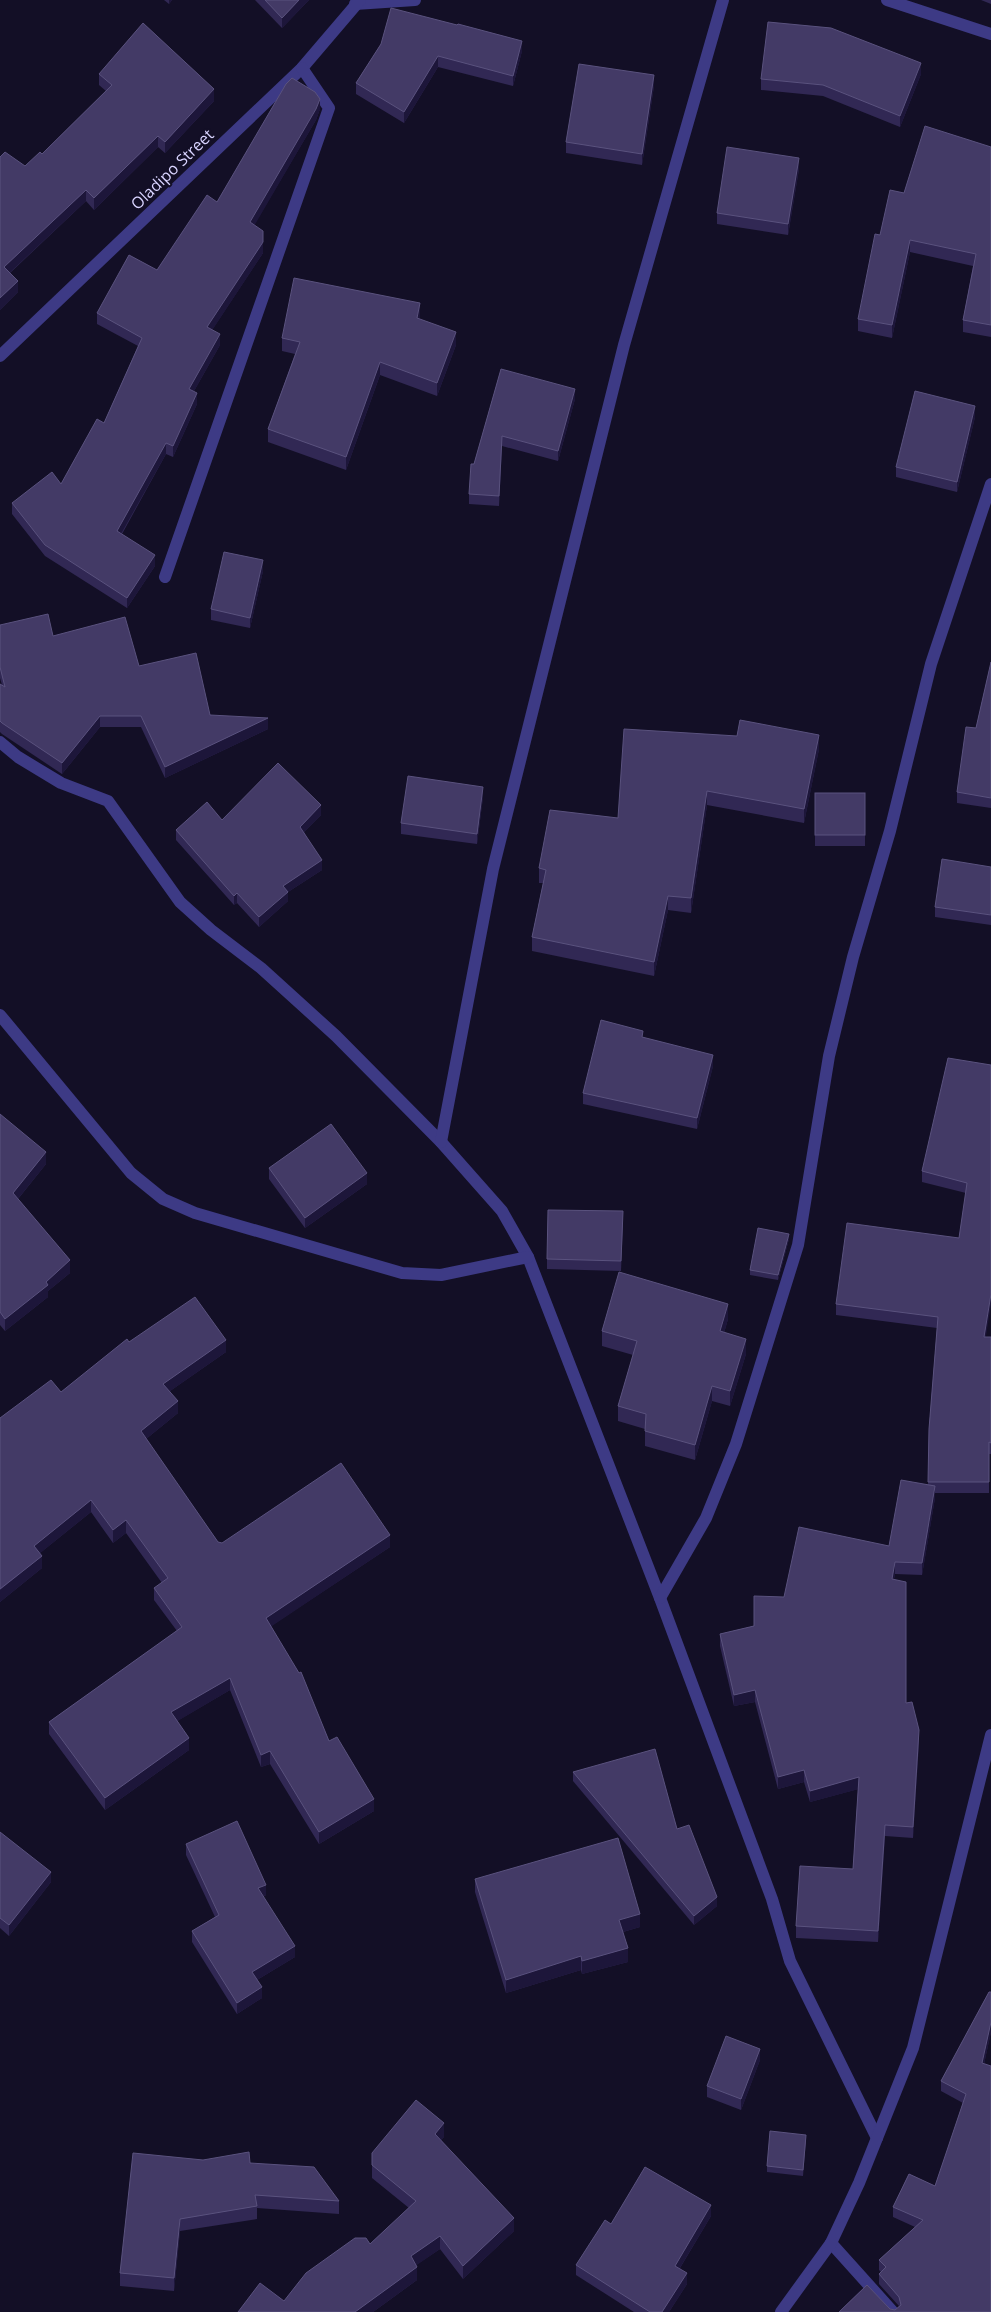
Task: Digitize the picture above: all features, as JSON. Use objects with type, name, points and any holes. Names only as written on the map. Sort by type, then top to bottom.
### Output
[{"type":"street","points":[[358,2],[415,0]]},
{"type":"street","points":[[441,1142],[493,869],[624,345],[723,0]]},
{"type":"street","points":[[887,0],[991,34]]},
{"type":"street","name":"Oladipo Street","points":[[0,356],[302,68],[358,2]]},
{"type":"street","points":[[165,577],[329,108],[302,68]]},
{"type":"street","points":[[660,1598],[706,1518],[736,1444],[798,1245],[829,1056],[853,957],[890,831],[931,664],[991,484]]},
{"type":"street","points":[[0,742],[18,757],[60,783],[108,801],[180,902],[261,968],[336,1036],[441,1142],[502,1211],[528,1257],[660,1598],[772,1899],[790,1961],[877,2138]]},
{"type":"street","points":[[0,1015],[132,1172],[163,1199],[195,1213],[402,1273],[441,1275],[528,1257]]},
{"type":"street","points":[[781,2312],[831,2243],[914,2048],[991,1735]]},
{"type":"street","points":[[831,2243],[892,2312]]},
{"type":"building","points":[[265,0],[299,0],[282,18]]},
{"type":"building","points":[[391,8],[522,41],[513,76],[438,56],[404,112],[356,83],[381,44]]},
{"type":"building","points":[[768,22],[831,28],[921,63],[900,116],[823,85],[761,79]]},
{"type":"building","points":[[143,23],[214,89],[165,142],[158,136],[94,198],[86,190],[4,267],[18,281],[0,298],[0,157],[5,152],[25,166],[40,152],[42,154],[112,85],[99,74]]},
{"type":"building","points":[[579,64],[654,75],[642,154],[566,142]]},
{"type":"building","points":[[292,78],[315,92],[320,99],[250,222],[263,231],[263,242],[207,327],[220,334],[189,389],[197,393],[173,446],[166,443],[117,531],[155,555],[127,598],[45,545],[12,503],[52,472],[61,484],[97,419],[104,423],[142,338],[97,313],[129,255],[157,270],[207,195],[217,202],[286,84]]},
{"type":"building","points":[[925,126],[991,147],[991,325],[963,320],[976,254],[910,240],[892,325],[858,319],[875,234],[880,235],[890,190],[904,193]]},
{"type":"building","points":[[727,147],[799,158],[788,224],[717,213]]},
{"type":"building","points":[[294,278],[420,303],[417,318],[456,332],[437,383],[380,362],[346,457],[268,429],[300,342],[282,338]]},
{"type":"building","points":[[501,369],[575,389],[558,451],[502,436],[499,496],[469,494],[471,464],[474,464]]},
{"type":"building","points":[[915,391],[975,406],[957,482],[896,467]]},
{"type":"building","points":[[224,552],[263,560],[250,618],[211,609]]},
{"type":"building","points":[[48,614],[53,636],[125,617],[139,666],[196,653],[210,715],[268,718],[165,767],[141,716],[100,716],[62,763],[0,721],[0,684],[5,687],[0,667],[0,625]]},
{"type":"building","points":[[991,662],[991,798],[957,792],[966,727],[976,728]]},
{"type":"building","points":[[740,720],[819,735],[804,809],[707,791],[691,898],[668,896],[654,962],[532,937],[546,870],[539,868],[550,810],[618,818],[624,729],[737,736]]},
{"type":"building","points":[[278,763],[321,805],[300,827],[322,860],[283,886],[288,892],[259,917],[237,893],[234,896],[176,830],[207,802],[222,820]]},
{"type":"building","points":[[408,776],[483,787],[477,834],[401,823]]},
{"type":"building","points":[[815,793],[865,793],[865,835],[815,835]]},
{"type":"building","points":[[942,859],[991,867],[991,915],[935,907]]},
{"type":"building","points":[[601,1020],[643,1031],[642,1037],[713,1055],[697,1118],[583,1093]]},
{"type":"building","points":[[948,1058],[991,1065],[991,1294],[984,1337],[991,1337],[989,1482],[928,1482],[929,1429],[938,1317],[836,1304],[847,1223],[959,1238],[967,1183],[922,1171]]},
{"type":"building","points":[[0,1114],[46,1152],[13,1193],[70,1260],[46,1282],[48,1285],[5,1319],[0,1312]]},
{"type":"building","points":[[331,1124],[367,1173],[305,1218],[269,1168]]},
{"type":"building","points":[[548,1210],[623,1211],[621,1261],[547,1259]]},
{"type":"building","points":[[758,1228],[789,1234],[778,1275],[750,1270]]},
{"type":"building","points":[[619,1272],[728,1304],[720,1331],[746,1339],[730,1391],[712,1386],[695,1445],[645,1431],[646,1414],[618,1406],[637,1341],[602,1331]]},
{"type":"building","points":[[195,1297],[226,1340],[163,1384],[178,1401],[141,1431],[218,1542],[222,1543],[341,1463],[390,1535],[266,1618],[299,1673],[301,1672],[329,1741],[337,1737],[374,1799],[319,1832],[270,1751],[261,1755],[230,1678],[171,1712],[189,1738],[105,1798],[49,1722],[182,1627],[154,1588],[168,1578],[126,1520],[113,1530],[91,1500],[34,1546],[42,1556],[0,1589],[0,1418],[51,1380],[61,1392],[127,1339],[129,1342]]},
{"type":"building","points":[[901,1480],[935,1486],[922,1563],[895,1562],[892,1579],[906,1582],[906,1703],[912,1702],[919,1730],[913,1827],[885,1825],[878,1931],[796,1926],[800,1866],[853,1869],[859,1777],[810,1791],[804,1770],[778,1777],[755,1690],[734,1695],[720,1634],[754,1626],[754,1596],[784,1597],[799,1527],[889,1546]]},
{"type":"building","points":[[655,1749],[677,1829],[689,1825],[717,1897],[694,1916],[573,1772]]},
{"type":"building","points":[[237,1821],[266,1885],[258,1888],[295,1946],[252,1972],[262,1987],[237,2003],[192,1931],[219,1915],[186,1844]]},
{"type":"building","points":[[0,1832],[51,1872],[9,1925],[0,1918]]},
{"type":"building","points":[[618,1838],[640,1914],[619,1920],[628,1948],[582,1961],[581,1956],[506,1980],[475,1879]]},
{"type":"building","points":[[989,1992],[991,1992],[991,2022],[982,2063],[991,2066],[991,2312],[839,2312],[867,2285],[890,2309],[895,2310],[901,2305],[899,2297],[879,2274],[886,2267],[879,2260],[923,2220],[893,2207],[909,2174],[935,2186],[966,2094],[941,2081]]},
{"type":"building","points":[[726,2036],[760,2049],[741,2099],[707,2086]]},
{"type":"building","points":[[416,2100],[444,2123],[435,2134],[514,2218],[463,2266],[440,2236],[411,2256],[417,2267],[355,2312],[238,2312],[260,2283],[284,2301],[306,2273],[355,2238],[366,2238],[370,2244],[416,2201],[372,2165],[372,2153]]},
{"type":"building","points":[[770,2131],[806,2135],[803,2170],[767,2166]]},
{"type":"building","points":[[249,2152],[250,2163],[314,2167],[339,2201],[255,2195],[257,2206],[180,2219],[174,2278],[120,2273],[133,2153],[203,2160]]},
{"type":"building","points":[[645,2167],[711,2205],[675,2266],[687,2273],[662,2312],[650,2312],[576,2265],[605,2220],[611,2224]]}]
